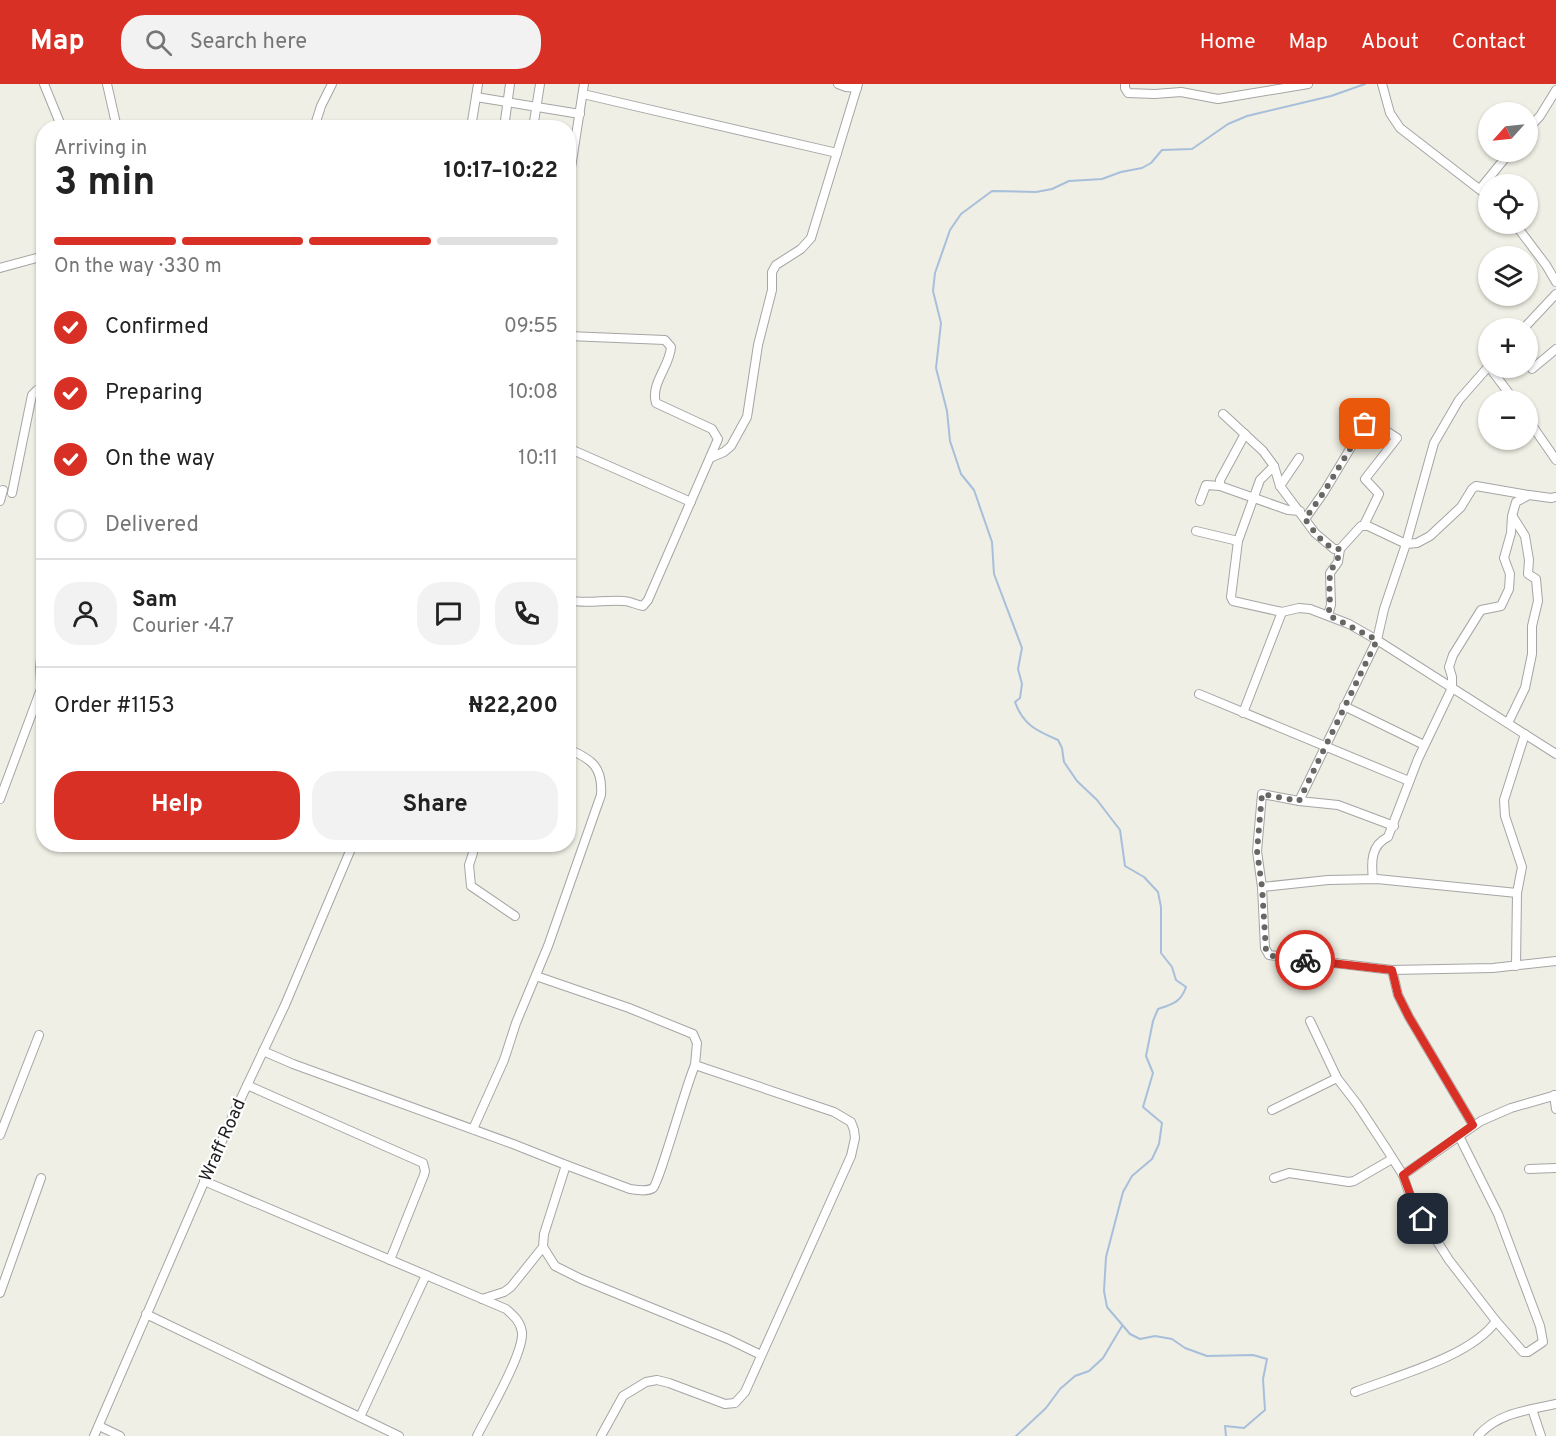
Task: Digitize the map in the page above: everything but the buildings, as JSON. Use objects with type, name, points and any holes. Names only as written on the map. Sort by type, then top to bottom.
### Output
[{"type":"street","points":[[44,84],[59,120]]},
{"type":"street","points":[[107,84],[115,120]]},
{"type":"street","points":[[317,120],[332,84]]},
{"type":"street","points":[[472,120],[478,84]]},
{"type":"street","points":[[505,120],[510,84]]},
{"type":"street","points":[[535,120],[540,84]]},
{"type":"street","points":[[576,138],[584,84]]},
{"type":"street","points":[[710,458],[731,446],[744,424],[750,404],[758,345],[772,290],[772,272],[776,265],[801,249],[811,238],[857,86],[846,87],[838,84]]},
{"type":"street","points":[[1125,84],[1128,93],[1181,92],[1218,99],[1308,84]]},
{"type":"street","points":[[1382,87],[1390,113],[1400,128],[1478,187]]},
{"type":"street","points":[[1538,118],[1556,90]]},
{"type":"street","points":[[583,94],[837,153]]},
{"type":"street","points":[[476,97],[580,114]]},
{"type":"street","points":[[1492,174],[1502,162]]},
{"type":"street","points":[[1523,234],[1556,282]]},
{"type":"street","points":[[0,268],[36,258]]},
{"type":"street","points":[[1533,318],[1556,294]]},
{"type":"street","points":[[576,336],[665,340],[671,347],[670,357],[655,389],[656,403],[712,429],[718,439],[648,600],[643,606],[626,601],[576,602]]},
{"type":"street","points":[[1538,364],[1556,350]]},
{"type":"street","points":[[1299,801],[1377,640],[1384,609],[1406,544],[1434,443],[1459,400],[1480,378]]},
{"type":"street","points":[[1497,378],[1506,390]]},
{"type":"street","points":[[12,493],[32,395],[36,391]]},
{"type":"street","points":[[1222,414],[1255,442],[1275,466],[1280,486],[1324,541],[1334,549],[1340,549]]},
{"type":"street","points":[[1305,519],[1365,424],[1371,421],[1397,438],[1365,479],[1379,494],[1364,525],[1358,528],[1340,549],[1338,562],[1330,573],[1331,605],[1328,615]]},
{"type":"street","points":[[1538,432],[1553,450],[1556,460]]},
{"type":"street","points":[[1220,486],[1220,480],[1245,434]]},
{"type":"street","points":[[576,452],[691,502]]},
{"type":"street","points":[[1280,486],[1299,458]]},
{"type":"street","points":[[1275,466],[1263,476],[1238,541],[1232,599],[1235,602],[1282,612],[1305,608],[1328,615],[1377,640],[1556,754]]},
{"type":"street","points":[[1200,501],[1206,485],[1220,486],[1288,510],[1299,511]]},
{"type":"street","points":[[1364,525],[1406,544],[1417,543],[1430,536],[1461,507],[1476,486],[1556,497]]},
{"type":"street","points":[[0,501],[3,490]]},
{"type":"street","points":[[1372,879],[1375,849],[1380,841],[1388,837],[1394,826],[1424,745],[1452,688],[1449,667],[1453,655],[1481,610],[1501,606],[1509,589],[1510,574],[1504,558],[1511,533],[1512,516],[1516,502],[1529,495]]},
{"type":"street","points":[[1508,723],[1525,688],[1532,654],[1532,626],[1538,601],[1536,579],[1528,574],[1529,560],[1525,536],[1512,516]]},
{"type":"street","points":[[1196,531],[1238,541]]},
{"type":"street","points":[[1243,713],[1282,612]]},
{"type":"street","points":[[1199,694],[1409,781]]},
{"type":"street","points":[[0,800],[36,701]]},
{"type":"street","points":[[1344,706],[1424,745]]},
{"type":"street","points":[[1516,966],[1517,893],[1522,867],[1505,816],[1504,800],[1526,734]]},
{"type":"street","points":[[473,1129],[504,1060],[601,795],[601,783],[594,764],[576,753]]},
{"type":"street","points":[[1394,826],[1338,805],[1262,794],[1257,851],[1262,887],[1265,948],[1269,955],[1392,970],[1493,968],[1556,961]]},
{"type":"street","name":"Wraff Road","points":[[94,1436],[204,1181],[285,1005],[350,852]]},
{"type":"street","points":[[473,852],[468,865],[471,886],[515,916]]},
{"type":"street","points":[[1262,887],[1328,880],[1372,879],[1517,893]]},
{"type":"street","points":[[1392,970],[1398,995],[1409,1017],[1473,1125]]},
{"type":"street","points":[[263,1051],[630,1189],[653,1188],[657,1183],[687,1083],[695,1065],[697,1043],[693,1034],[629,1008],[536,976]]},
{"type":"street","points":[[1310,1021],[1337,1078],[1357,1104],[1403,1175],[1413,1202],[1449,1260],[1496,1321],[1523,1352],[1528,1352],[1543,1342],[1541,1332],[1498,1214],[1459,1136]]},
{"type":"street","points":[[0,1135],[39,1035]]},
{"type":"street","points":[[601,1436],[623,1396],[646,1382],[657,1380],[725,1404],[735,1403],[745,1392],[853,1148],[854,1130],[850,1122],[834,1112],[695,1065]]},
{"type":"street","points":[[1272,1110],[1337,1078]]},
{"type":"street","points":[[247,1085],[423,1163],[424,1175],[390,1260]]},
{"type":"street","points":[[1403,1175],[1473,1125],[1511,1108],[1555,1095],[1556,1109]]},
{"type":"street","points":[[1274,1178],[1289,1173],[1349,1182],[1392,1159]]},
{"type":"street","points":[[566,1166],[544,1234],[543,1247],[555,1266],[762,1354]]},
{"type":"street","points":[[1529,1170],[1556,1168]]},
{"type":"street","points":[[0,1293],[41,1178]]},
{"type":"street","points":[[204,1181],[506,1309],[516,1317],[522,1335],[518,1353],[477,1436]]},
{"type":"street","points":[[482,1299],[504,1292],[511,1287],[543,1247]]},
{"type":"street","points":[[533,1261],[550,1261]]},
{"type":"street","points":[[360,1417],[426,1275]]},
{"type":"street","points":[[146,1314],[399,1436]]},
{"type":"street","points":[[1355,1392],[1452,1354],[1484,1335],[1496,1321]]},
{"type":"street","points":[[1478,1436],[1497,1418],[1556,1404]]},
{"type":"street","points":[[1532,1409],[1541,1436]]},
{"type":"street","points":[[99,1426],[120,1436]]},
{"type":"waterway","points":[[1226,1436],[1225,1426],[1244,1428],[1265,1410],[1263,1379],[1267,1359],[1253,1355],[1207,1356],[1185,1348],[1172,1339],[1155,1336],[1140,1339],[1130,1334],[1107,1307],[1104,1291],[1106,1257],[1123,1192],[1132,1176],[1152,1159],[1159,1144],[1162,1123],[1143,1107],[1153,1073],[1146,1056],[1153,1021],[1158,1009],[1176,1002],[1186,987],[1176,980],[1172,967],[1161,953],[1161,907],[1158,892],[1144,877],[1125,866],[1120,830],[1097,800],[1077,781],[1064,762],[1058,740],[1044,734],[1027,722],[1015,702],[1020,698],[1022,684],[1018,669],[1022,648],[994,574],[992,542],[974,490],[961,474],[950,441],[947,411],[936,368],[941,323],[933,291],[935,273],[950,230],[961,214],[992,191],[1036,192],[1052,189],[1069,181],[1102,179],[1142,168],[1151,163],[1162,150],[1192,149],[1228,124],[1247,116],[1331,96],[1365,84]]},
{"type":"waterway","points":[[1016,1436],[1046,1408],[1060,1389],[1075,1376],[1089,1371],[1103,1358],[1122,1326]]},
{"type":"way so far","points":[[1305,960],[1269,955],[1264,944],[1262,887],[1257,851],[1262,794],[1299,801],[1377,640],[1328,615],[1331,605],[1330,573],[1338,562],[1340,549],[1334,549],[1324,541],[1305,519],[1365,424]]},
{"type":"route","points":[[1305,960],[1392,970],[1394,984],[1409,1017],[1473,1125],[1403,1175],[1413,1202],[1423,1219]]}]
